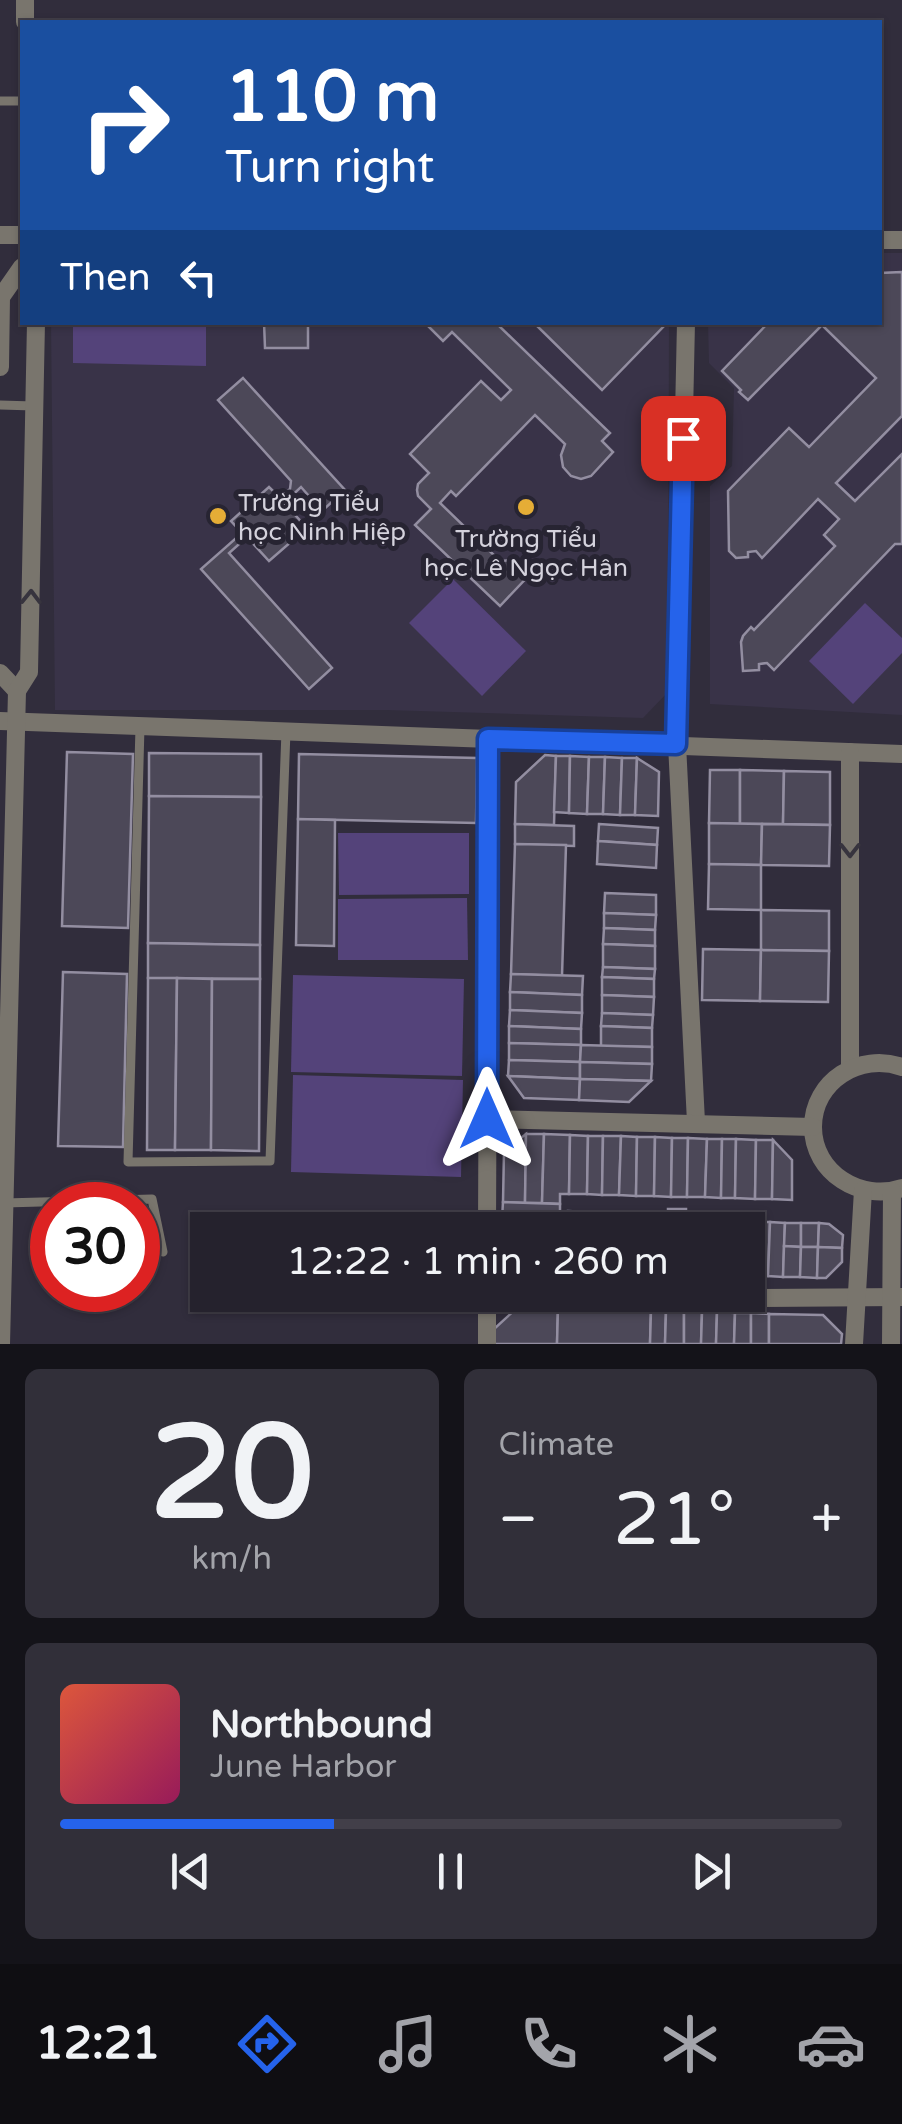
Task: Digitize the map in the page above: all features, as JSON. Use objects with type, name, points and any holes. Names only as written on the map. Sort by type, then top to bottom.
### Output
[{"type":"street","points":[[0,366],[1,296],[20,271]]},
{"type":"street","points":[[1,1344],[8,721],[17,691],[29,672],[36,325]]},
{"type":"street","points":[[686,325],[676,744],[696,1122]]},
{"type":"street","points":[[0,673],[17,691]]},
{"type":"street","points":[[8,721],[902,754]]},
{"type":"street","points":[[487,1212],[488,739]]},
{"type":"street","points":[[850,752],[850,1068]]},
{"type":"street","points":[[891,1344],[897,1298],[897,1189],[863,1190],[850,1186],[827,1167],[813,1126],[820,1098],[850,1068],[878,1062],[902,1067]]},
{"type":"street","points":[[487,1119],[813,1126]]},
{"type":"street","points":[[854,1344],[863,1190]]},
{"type":"street","points":[[765,1297],[897,1298]]},
{"type":"street","points":[[487,1312],[487,1344]]},
{"type":"lane","points":[[0,405],[34,406]]},
{"type":"lane","points":[[140,726],[128,1162],[270,1161],[286,731]]},
{"type":"lane","points":[[4,1203],[152,1198],[162,1252]]},
{"type":"shaded area","points":[[882,253],[902,253],[902,715],[710,704],[710,486],[732,466],[734,388],[709,363],[708,325],[882,325]]},
{"type":"shaded area","points":[[51,325],[669,325],[668,692],[643,718],[386,710],[55,710]]},
{"type":"shaded area","points":[[73,325],[206,325],[206,366],[73,363]]},
{"type":"shaded area","points":[[453,579],[526,651],[482,696],[409,623]]},
{"type":"shaded area","points":[[865,603],[902,638],[902,653],[853,704],[809,661]]},
{"type":"shaded area","points":[[338,833],[469,833],[469,894],[339,895]]},
{"type":"shaded area","points":[[467,898],[468,960],[338,960],[338,899]]},
{"type":"shaded area","points":[[293,975],[464,979],[462,1076],[291,1072]]},
{"type":"shaded area","points":[[293,1075],[463,1080],[461,1177],[291,1172]]},
{"type":"building","points":[[902,272],[902,416],[836,483],[855,501],[902,454],[902,544],[895,544],[774,670],[767,663],[759,664],[759,670],[743,671],[743,636],[751,627],[754,630],[835,546],[824,535],[839,519],[818,499],[762,558],[756,551],[748,552],[748,557],[736,558],[729,551],[728,491],[789,428],[809,447],[876,378],[822,325],[882,325],[882,273]]},
{"type":"building","points":[[264,325],[308,325],[308,348],[265,348]]},
{"type":"building","points":[[427,325],[498,325],[610,433],[602,441],[613,452],[591,476],[581,479],[571,476],[563,467],[561,455],[565,444],[535,415],[456,496],[451,491],[440,503],[500,561],[524,559],[535,569],[500,606],[415,525],[431,509],[417,490],[429,473],[410,454],[481,381],[501,400],[511,390],[452,332],[443,341]]},
{"type":"building","points":[[536,325],[665,325],[602,390]]},
{"type":"building","points":[[766,325],[822,325],[748,400],[722,371]]},
{"type":"building","points":[[243,378],[345,490],[322,511],[301,487],[284,503],[307,528],[269,561],[247,537],[229,553],[332,668],[309,689],[201,569],[242,533],[231,521],[269,487],[280,498],[290,489],[291,481],[218,400]]},
{"type":"building","points":[[67,752],[133,754],[128,928],[62,926]]},
{"type":"building","points":[[149,753],[261,754],[261,797],[149,796]]},
{"type":"building","points":[[299,754],[477,758],[476,823],[298,819]]},
{"type":"building","points":[[545,755],[556,756],[554,825],[515,824],[516,782]]},
{"type":"building","points":[[556,756],[570,756],[569,813],[554,812]]},
{"type":"building","points":[[570,756],[589,757],[587,814],[569,813]]},
{"type":"building","points":[[589,757],[605,757],[603,814],[587,814]]},
{"type":"building","points":[[605,757],[622,758],[620,815],[603,814]]},
{"type":"building","points":[[622,758],[637,758],[635,815],[620,815]]},
{"type":"building","points":[[637,758],[659,772],[658,816],[635,815]]},
{"type":"building","points":[[710,770],[740,770],[740,824],[709,823]]},
{"type":"building","points":[[740,770],[784,771],[783,824],[740,824]]},
{"type":"building","points":[[784,771],[830,772],[830,825],[783,824]]},
{"type":"building","points":[[149,796],[261,797],[260,945],[148,943]]},
{"type":"building","points":[[298,819],[335,820],[334,946],[296,945]]},
{"type":"building","points":[[709,823],[762,824],[761,865],[709,864]]},
{"type":"building","points":[[515,824],[574,826],[574,846],[515,844]]},
{"type":"building","points":[[599,824],[658,828],[657,845],[598,841]]},
{"type":"building","points":[[762,824],[830,825],[829,866],[761,865]]},
{"type":"building","points":[[598,841],[657,845],[656,868],[597,864]]},
{"type":"building","points":[[515,844],[566,845],[562,976],[511,974]]},
{"type":"building","points":[[709,864],[761,865],[761,910],[708,909]]},
{"type":"building","points":[[605,893],[656,895],[656,915],[604,913]]},
{"type":"building","points":[[761,910],[829,911],[829,951],[761,950]]},
{"type":"building","points":[[604,913],[656,915],[655,930],[604,928]]},
{"type":"building","points":[[604,928],[655,930],[655,946],[603,944]]},
{"type":"building","points":[[148,943],[260,945],[260,979],[148,978]]},
{"type":"building","points":[[603,944],[655,946],[655,969],[603,967]]},
{"type":"building","points":[[703,949],[761,950],[760,1001],[702,1000]]},
{"type":"building","points":[[761,950],[829,951],[828,1002],[760,1001]]},
{"type":"building","points":[[603,967],[655,969],[654,979],[602,977]]},
{"type":"building","points":[[63,972],[127,974],[123,1147],[58,1146]]},
{"type":"building","points":[[511,974],[583,976],[582,995],[510,992]]},
{"type":"building","points":[[602,977],[654,979],[654,997],[602,995]]},
{"type":"building","points":[[148,978],[177,978],[175,1150],[147,1150]]},
{"type":"building","points":[[177,978],[212,979],[211,1150],[175,1150]]},
{"type":"building","points":[[212,979],[260,979],[259,1151],[211,1150]]},
{"type":"building","points":[[510,992],[582,995],[582,1013],[510,1010]]},
{"type":"building","points":[[602,995],[654,997],[653,1015],[602,1013]]},
{"type":"building","points":[[510,1010],[582,1013],[581,1029],[509,1026]]},
{"type":"building","points":[[602,1013],[653,1015],[652,1028],[601,1026]]},
{"type":"building","points":[[509,1026],[581,1029],[581,1045],[509,1043]]},
{"type":"building","points":[[601,1026],[652,1028],[652,1047],[601,1046]]},
{"type":"building","points":[[509,1043],[581,1045],[580,1062],[509,1060]]},
{"type":"building","points":[[581,1045],[652,1047],[652,1064],[580,1062]]},
{"type":"building","points":[[509,1060],[580,1062],[580,1079],[508,1076]]},
{"type":"building","points":[[580,1062],[652,1064],[651,1081],[580,1079]]},
{"type":"building","points":[[508,1076],[580,1079],[579,1100],[524,1098]]},
{"type":"building","points":[[580,1079],[651,1081],[629,1102],[579,1100]]},
{"type":"building","points":[[526,1134],[525,1203],[503,1202],[504,1151]]},
{"type":"building","points":[[526,1134],[544,1134],[542,1203],[525,1203]]},
{"type":"building","points":[[544,1134],[570,1135],[569,1194],[560,1194],[560,1204],[542,1203]]},
{"type":"building","points":[[570,1135],[588,1136],[587,1194],[569,1194]]},
{"type":"building","points":[[588,1136],[603,1136],[602,1195],[587,1194]]},
{"type":"building","points":[[603,1136],[621,1136],[619,1195],[602,1195]]},
{"type":"building","points":[[621,1136],[637,1137],[636,1196],[619,1195]]},
{"type":"building","points":[[637,1137],[655,1137],[654,1196],[636,1196]]},
{"type":"building","points":[[655,1137],[672,1138],[671,1197],[654,1196]]},
{"type":"building","points":[[672,1138],[688,1138],[687,1197],[671,1197]]},
{"type":"building","points":[[688,1138],[707,1139],[705,1197],[687,1197]]},
{"type":"building","points":[[707,1139],[722,1139],[721,1198],[705,1197]]},
{"type":"building","points":[[722,1139],[736,1139],[735,1198],[721,1198]]},
{"type":"building","points":[[736,1139],[756,1140],[755,1199],[735,1198]]},
{"type":"building","points":[[756,1140],[773,1140],[772,1199],[755,1199]]},
{"type":"building","points":[[773,1140],[792,1160],[792,1200],[772,1199]]},
{"type":"building","points":[[503,1202],[560,1204],[560,1212],[502,1212]]},
{"type":"building","points":[[765,1222],[770,1222],[765,1276]]},
{"type":"building","points":[[770,1222],[785,1223],[783,1277],[768,1276]]},
{"type":"building","points":[[785,1223],[801,1223],[801,1247],[784,1246]]},
{"type":"building","points":[[801,1223],[819,1223],[818,1247],[801,1247]]},
{"type":"building","points":[[819,1223],[829,1224],[843,1235],[842,1248],[818,1247]]},
{"type":"building","points":[[784,1246],[801,1247],[800,1277],[783,1277]]},
{"type":"building","points":[[801,1247],[818,1247],[817,1278],[800,1277]]},
{"type":"building","points":[[818,1247],[842,1248],[842,1262],[826,1278],[817,1278]]},
{"type":"building","points":[[513,1312],[558,1312],[557,1344],[494,1344],[494,1329]]},
{"type":"building","points":[[558,1312],[651,1312],[650,1344],[557,1344]]},
{"type":"building","points":[[651,1312],[666,1312],[665,1344],[650,1344]]},
{"type":"building","points":[[666,1312],[684,1312],[684,1344],[665,1344]]},
{"type":"building","points":[[684,1312],[702,1312],[701,1344],[684,1344]]},
{"type":"building","points":[[702,1312],[717,1312],[716,1344],[701,1344]]},
{"type":"building","points":[[717,1312],[735,1313],[734,1344],[716,1344]]},
{"type":"building","points":[[735,1313],[751,1313],[751,1344],[734,1344]]},
{"type":"building","points":[[751,1313],[769,1314],[769,1344],[751,1344]]},
{"type":"building","points":[[769,1314],[823,1315],[842,1334],[841,1344],[769,1344]]},
{"type":"place","name":"Trường Tiểu học Lê Ngọc Hân","points":[[526,507]]},
{"type":"place","name":"Trường Tiểu học Ninh Hiệp","points":[[218,516]]},
{"type":"route","points":[[487,1119],[488,739],[676,744],[683,438]]}]
